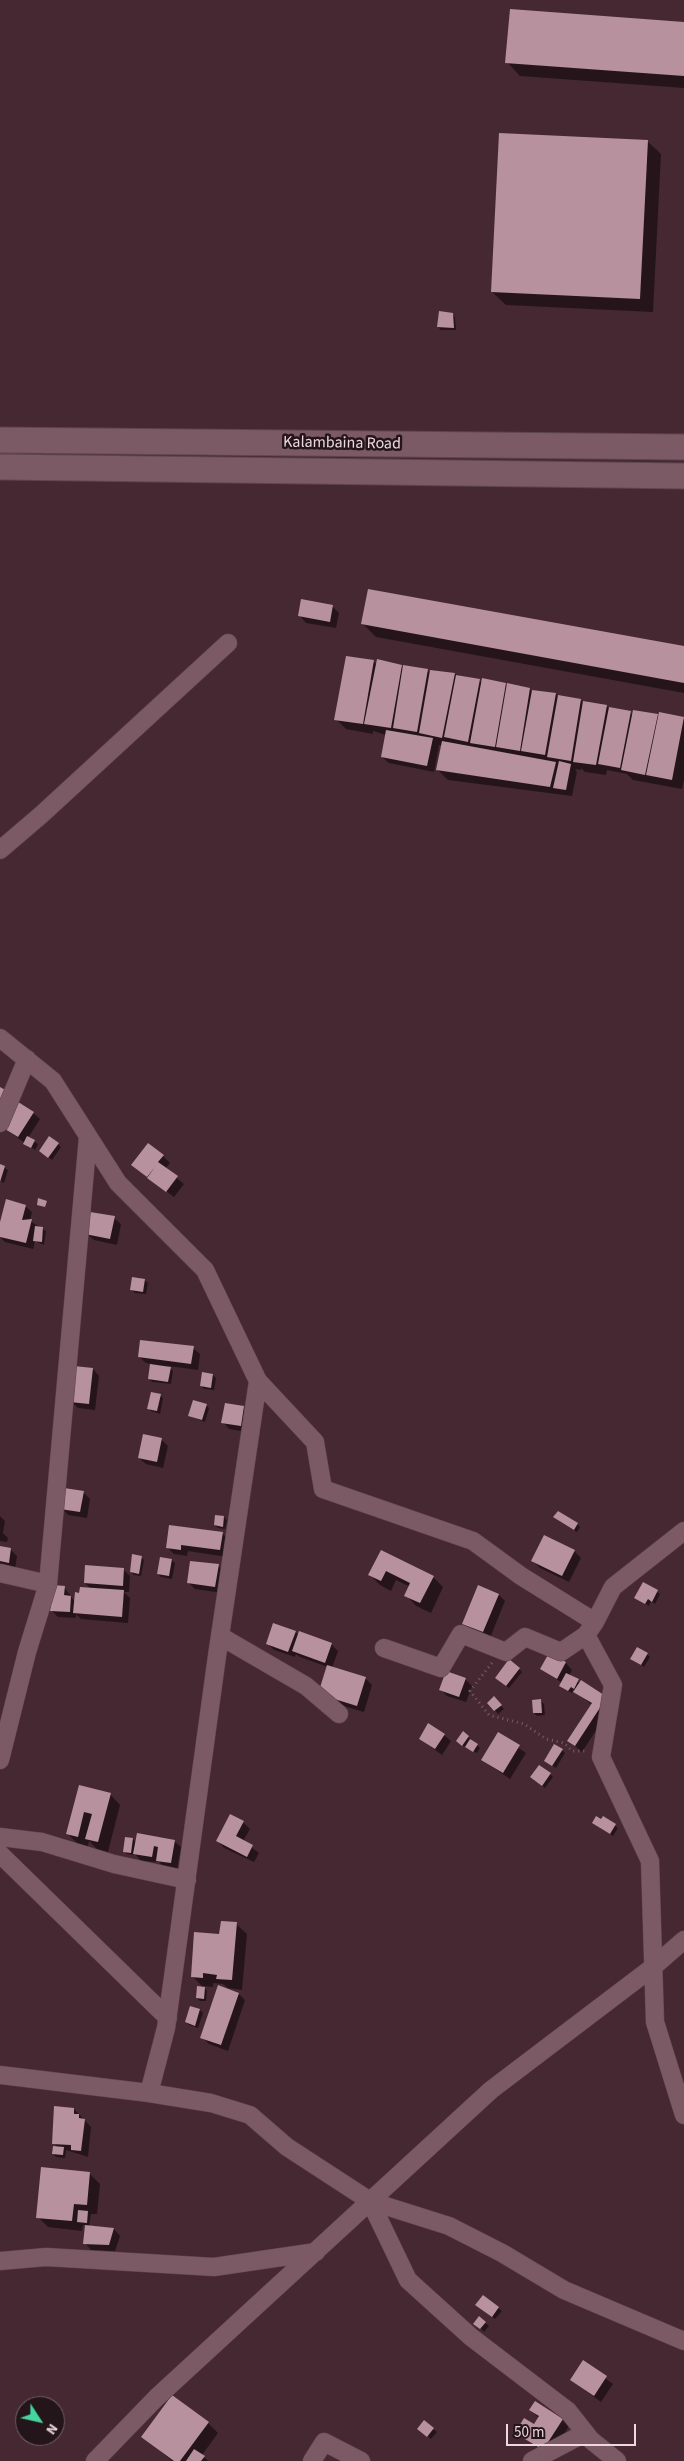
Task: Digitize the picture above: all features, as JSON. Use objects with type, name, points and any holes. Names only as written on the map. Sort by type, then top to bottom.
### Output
[{"type":"main road","name":"Kalambaina Road","points":[[0,440],[684,447]]},
{"type":"main road","points":[[0,467],[684,476]]},
{"type":"street","points":[[0,850],[41,815],[228,643]]},
{"type":"street","points":[[0,1038],[53,1081],[118,1183],[205,1270],[258,1381],[315,1442],[323,1489],[472,1541],[591,1629],[613,1685],[601,1757],[650,1861],[656,2022],[684,2115]]},
{"type":"street","points":[[0,1123],[26,1059]]},
{"type":"street","points":[[0,1760],[27,1652],[48,1584],[88,1136]]},
{"type":"street","points":[[149,2093],[168,2018],[220,1636],[258,1381]]},
{"type":"street","points":[[384,1648],[442,1668],[461,1634],[506,1652],[525,1637],[561,1652],[591,1629],[613,1587],[684,1532]]},
{"type":"street","points":[[0,1573],[48,1584]]},
{"type":"street","points":[[220,1636],[306,1686],[339,1714]]},
{"type":"street","points":[[0,1837],[42,1842],[114,1864],[187,1880]]},
{"type":"street","points":[[0,1854],[168,2018]]},
{"type":"street","points":[[95,2461],[156,2398],[491,2090],[681,1944]]},
{"type":"street","points":[[0,2075],[149,2093],[211,2103],[250,2116],[286,2147],[370,2201],[449,2226],[502,2253],[564,2290],[684,2341]]},
{"type":"street","points":[[370,2201],[408,2280],[471,2336],[568,2411],[591,2440],[617,2461]]},
{"type":"street","points":[[0,2261],[46,2257],[214,2267],[316,2252]]},
{"type":"street","points":[[532,2461],[585,2433]]},
{"type":"street","points":[[312,2461],[324,2442],[361,2461]]},
{"type":"path","points":[[506,1652],[496,1657],[470,1691],[489,1715],[524,1724],[546,1739],[564,1743],[572,1751],[602,1752]]},
{"type":"building","points":[[510,9],[684,22],[684,76],[505,63]]},
{"type":"building","points":[[499,133],[648,140],[640,299],[491,292]]},
{"type":"building","points":[[439,311],[453,313],[454,328],[437,327]]},
{"type":"building","points":[[368,589],[684,646],[684,683],[361,624]]},
{"type":"building","points":[[301,599],[333,605],[330,622],[298,616]]},
{"type":"building","points":[[346,656],[374,660],[363,724],[334,720]]},
{"type":"building","points":[[377,659],[402,665],[391,728],[364,724]]},
{"type":"building","points":[[403,665],[428,669],[417,732],[393,728]]},
{"type":"building","points":[[430,670],[455,673],[442,738],[419,733]]},
{"type":"building","points":[[456,675],[480,679],[468,742],[444,737]]},
{"type":"building","points":[[482,678],[506,683],[495,747],[470,743]]},
{"type":"building","points":[[507,683],[530,688],[520,751],[496,747]]},
{"type":"building","points":[[532,690],[556,693],[545,755],[521,751]]},
{"type":"building","points":[[558,695],[581,699],[571,761],[547,757]]},
{"type":"building","points":[[583,701],[607,705],[596,765],[573,762]]},
{"type":"building","points":[[609,707],[631,711],[620,768],[598,764]]},
{"type":"building","points":[[633,710],[658,714],[645,775],[621,770]]},
{"type":"building","points":[[659,712],[684,717],[672,780],[646,775]]},
{"type":"building","points":[[386,730],[433,738],[427,766],[381,757]]},
{"type":"building","points":[[442,741],[556,762],[550,787],[436,770]]},
{"type":"building","points":[[559,761],[571,764],[566,790],[553,788]]},
{"type":"building","points":[[0,1087],[7,1091],[0,1103]]},
{"type":"building","points":[[15,1100],[34,1112],[18,1137],[0,1126]]},
{"type":"building","points":[[27,1136],[35,1140],[31,1148],[23,1144]]},
{"type":"building","points":[[49,1136],[59,1143],[48,1158],[39,1151]]},
{"type":"building","points":[[148,1143],[164,1155],[158,1162],[178,1176],[166,1192],[147,1178],[155,1167],[147,1177],[131,1165]]},
{"type":"building","points":[[0,1164],[5,1166],[0,1182]]},
{"type":"building","points":[[38,1198],[47,1201],[45,1207],[37,1205]]},
{"type":"building","points":[[6,1199],[26,1205],[22,1220],[32,1219],[26,1243],[0,1237],[0,1222]]},
{"type":"building","points":[[90,1212],[115,1216],[110,1239],[85,1234]]},
{"type":"building","points":[[35,1226],[43,1227],[42,1242],[33,1241]]},
{"type":"building","points":[[132,1277],[145,1279],[143,1292],[130,1290]]},
{"type":"building","points":[[140,1340],[194,1346],[191,1364],[138,1357]]},
{"type":"building","points":[[150,1364],[171,1367],[168,1382],[148,1379]]},
{"type":"building","points":[[74,1366],[93,1368],[89,1404],[70,1402]]},
{"type":"building","points":[[202,1372],[213,1374],[211,1388],[200,1386]]},
{"type":"building","points":[[151,1392],[161,1394],[157,1411],[147,1409]]},
{"type":"building","points":[[193,1400],[207,1404],[202,1420],[188,1416]]},
{"type":"building","points":[[225,1403],[244,1406],[241,1426],[221,1423]]},
{"type":"building","points":[[143,1434],[162,1438],[157,1462],[138,1458]]},
{"type":"building","points":[[64,1488],[84,1491],[80,1512],[60,1509]]},
{"type":"building","points":[[558,1511],[578,1523],[574,1530],[553,1517]]},
{"type":"building","points":[[215,1515],[224,1516],[223,1527],[214,1525]]},
{"type":"building","points":[[169,1525],[223,1532],[220,1550],[181,1545],[181,1550],[166,1548]]},
{"type":"building","points":[[544,1535],[575,1550],[562,1576],[531,1561]]},
{"type":"building","points":[[0,1546],[11,1548],[9,1563],[0,1561]]},
{"type":"building","points":[[381,1550],[434,1576],[420,1603],[404,1596],[410,1583],[386,1571],[381,1581],[368,1575]]},
{"type":"building","points":[[132,1554],[142,1556],[139,1574],[130,1572]]},
{"type":"building","points":[[160,1557],[172,1559],[169,1576],[157,1574]]},
{"type":"building","points":[[190,1561],[219,1564],[215,1587],[187,1583]]},
{"type":"building","points":[[85,1565],[124,1568],[123,1586],[84,1583]]},
{"type":"building","points":[[643,1582],[658,1590],[652,1602],[648,1599],[645,1604],[634,1598]]},
{"type":"building","points":[[53,1585],[65,1586],[64,1595],[71,1596],[70,1612],[50,1611]]},
{"type":"building","points":[[478,1585],[499,1594],[483,1632],[462,1624]]},
{"type":"building","points":[[80,1587],[124,1590],[122,1617],[73,1613],[75,1592],[79,1593]]},
{"type":"building","points":[[273,1623],[296,1631],[288,1652],[266,1644]]},
{"type":"building","points":[[299,1631],[332,1643],[325,1663],[292,1651]]},
{"type":"building","points":[[637,1647],[648,1653],[641,1665],[630,1659]]},
{"type":"building","points":[[549,1653],[566,1662],[557,1679],[540,1669]]},
{"type":"building","points":[[509,1659],[520,1668],[506,1686],[495,1678]]},
{"type":"building","points":[[327,1665],[366,1677],[357,1706],[318,1694]]},
{"type":"building","points":[[446,1671],[466,1678],[459,1697],[439,1690]]},
{"type":"building","points":[[566,1673],[579,1679],[574,1689],[571,1687],[568,1691],[559,1686]]},
{"type":"building","points":[[581,1680],[607,1697],[575,1746],[567,1741],[592,1703],[573,1692]]},
{"type":"building","points":[[494,1696],[502,1705],[494,1711],[487,1703]]},
{"type":"building","points":[[541,1699],[542,1713],[533,1713],[532,1700]]},
{"type":"building","points":[[428,1723],[445,1734],[435,1749],[419,1739]]},
{"type":"building","points":[[463,1731],[469,1736],[462,1746],[456,1741]]},
{"type":"building","points":[[498,1732],[520,1745],[503,1773],[481,1760]]},
{"type":"building","points":[[470,1739],[478,1744],[473,1752],[465,1747]]},
{"type":"building","points":[[554,1744],[563,1749],[552,1766],[544,1761]]},
{"type":"building","points":[[539,1765],[551,1773],[542,1786],[530,1777]]},
{"type":"building","points":[[79,1785],[111,1793],[98,1842],[85,1839],[92,1814],[84,1812],[78,1837],[66,1834]]},
{"type":"building","points":[[230,1814],[244,1821],[236,1836],[253,1845],[247,1857],[216,1841]]},
{"type":"building","points":[[596,1816],[601,1819],[603,1816],[616,1824],[610,1834],[592,1823]]},
{"type":"building","points":[[137,1833],[175,1840],[171,1863],[156,1861],[158,1847],[154,1846],[152,1857],[133,1854]]},
{"type":"building","points":[[125,1837],[133,1838],[131,1853],[123,1852]]},
{"type":"building","points":[[221,1921],[237,1922],[232,1980],[216,1979],[217,1975],[203,1973],[203,1978],[191,1977],[194,1932],[219,1934]]},
{"type":"building","points":[[218,1985],[239,1993],[221,2045],[200,2038]]},
{"type":"building","points":[[197,1986],[205,1987],[204,1999],[196,1998]]},
{"type":"building","points":[[190,2006],[200,2009],[195,2026],[185,2022]]},
{"type":"building","points":[[54,2106],[74,2108],[74,2114],[79,2114],[79,2118],[85,2119],[81,2151],[71,2150],[71,2145],[52,2144]]},
{"type":"building","points":[[53,2146],[64,2147],[63,2155],[52,2154]]},
{"type":"building","points":[[41,2167],[90,2172],[87,2205],[74,2204],[72,2221],[36,2218]]},
{"type":"building","points":[[78,2210],[88,2211],[87,2223],[77,2222]]},
{"type":"building","points":[[85,2225],[114,2228],[109,2245],[83,2244]]},
{"type":"building","points":[[483,2295],[499,2307],[492,2317],[475,2305]]},
{"type":"building","points":[[479,2316],[486,2322],[480,2329],[473,2324]]},
{"type":"building","points":[[583,2360],[607,2376],[594,2396],[570,2380]]},
{"type":"building","points":[[172,2395],[209,2422],[180,2461],[174,2461],[141,2437]]},
{"type":"building","points":[[535,2401],[563,2419],[543,2450],[515,2433],[524,2418],[534,2424],[539,2416],[529,2410]]},
{"type":"building","points":[[424,2420],[434,2428],[427,2437],[417,2429]]},
{"type":"building","points":[[194,2449],[205,2456],[201,2461],[186,2461]]}]
